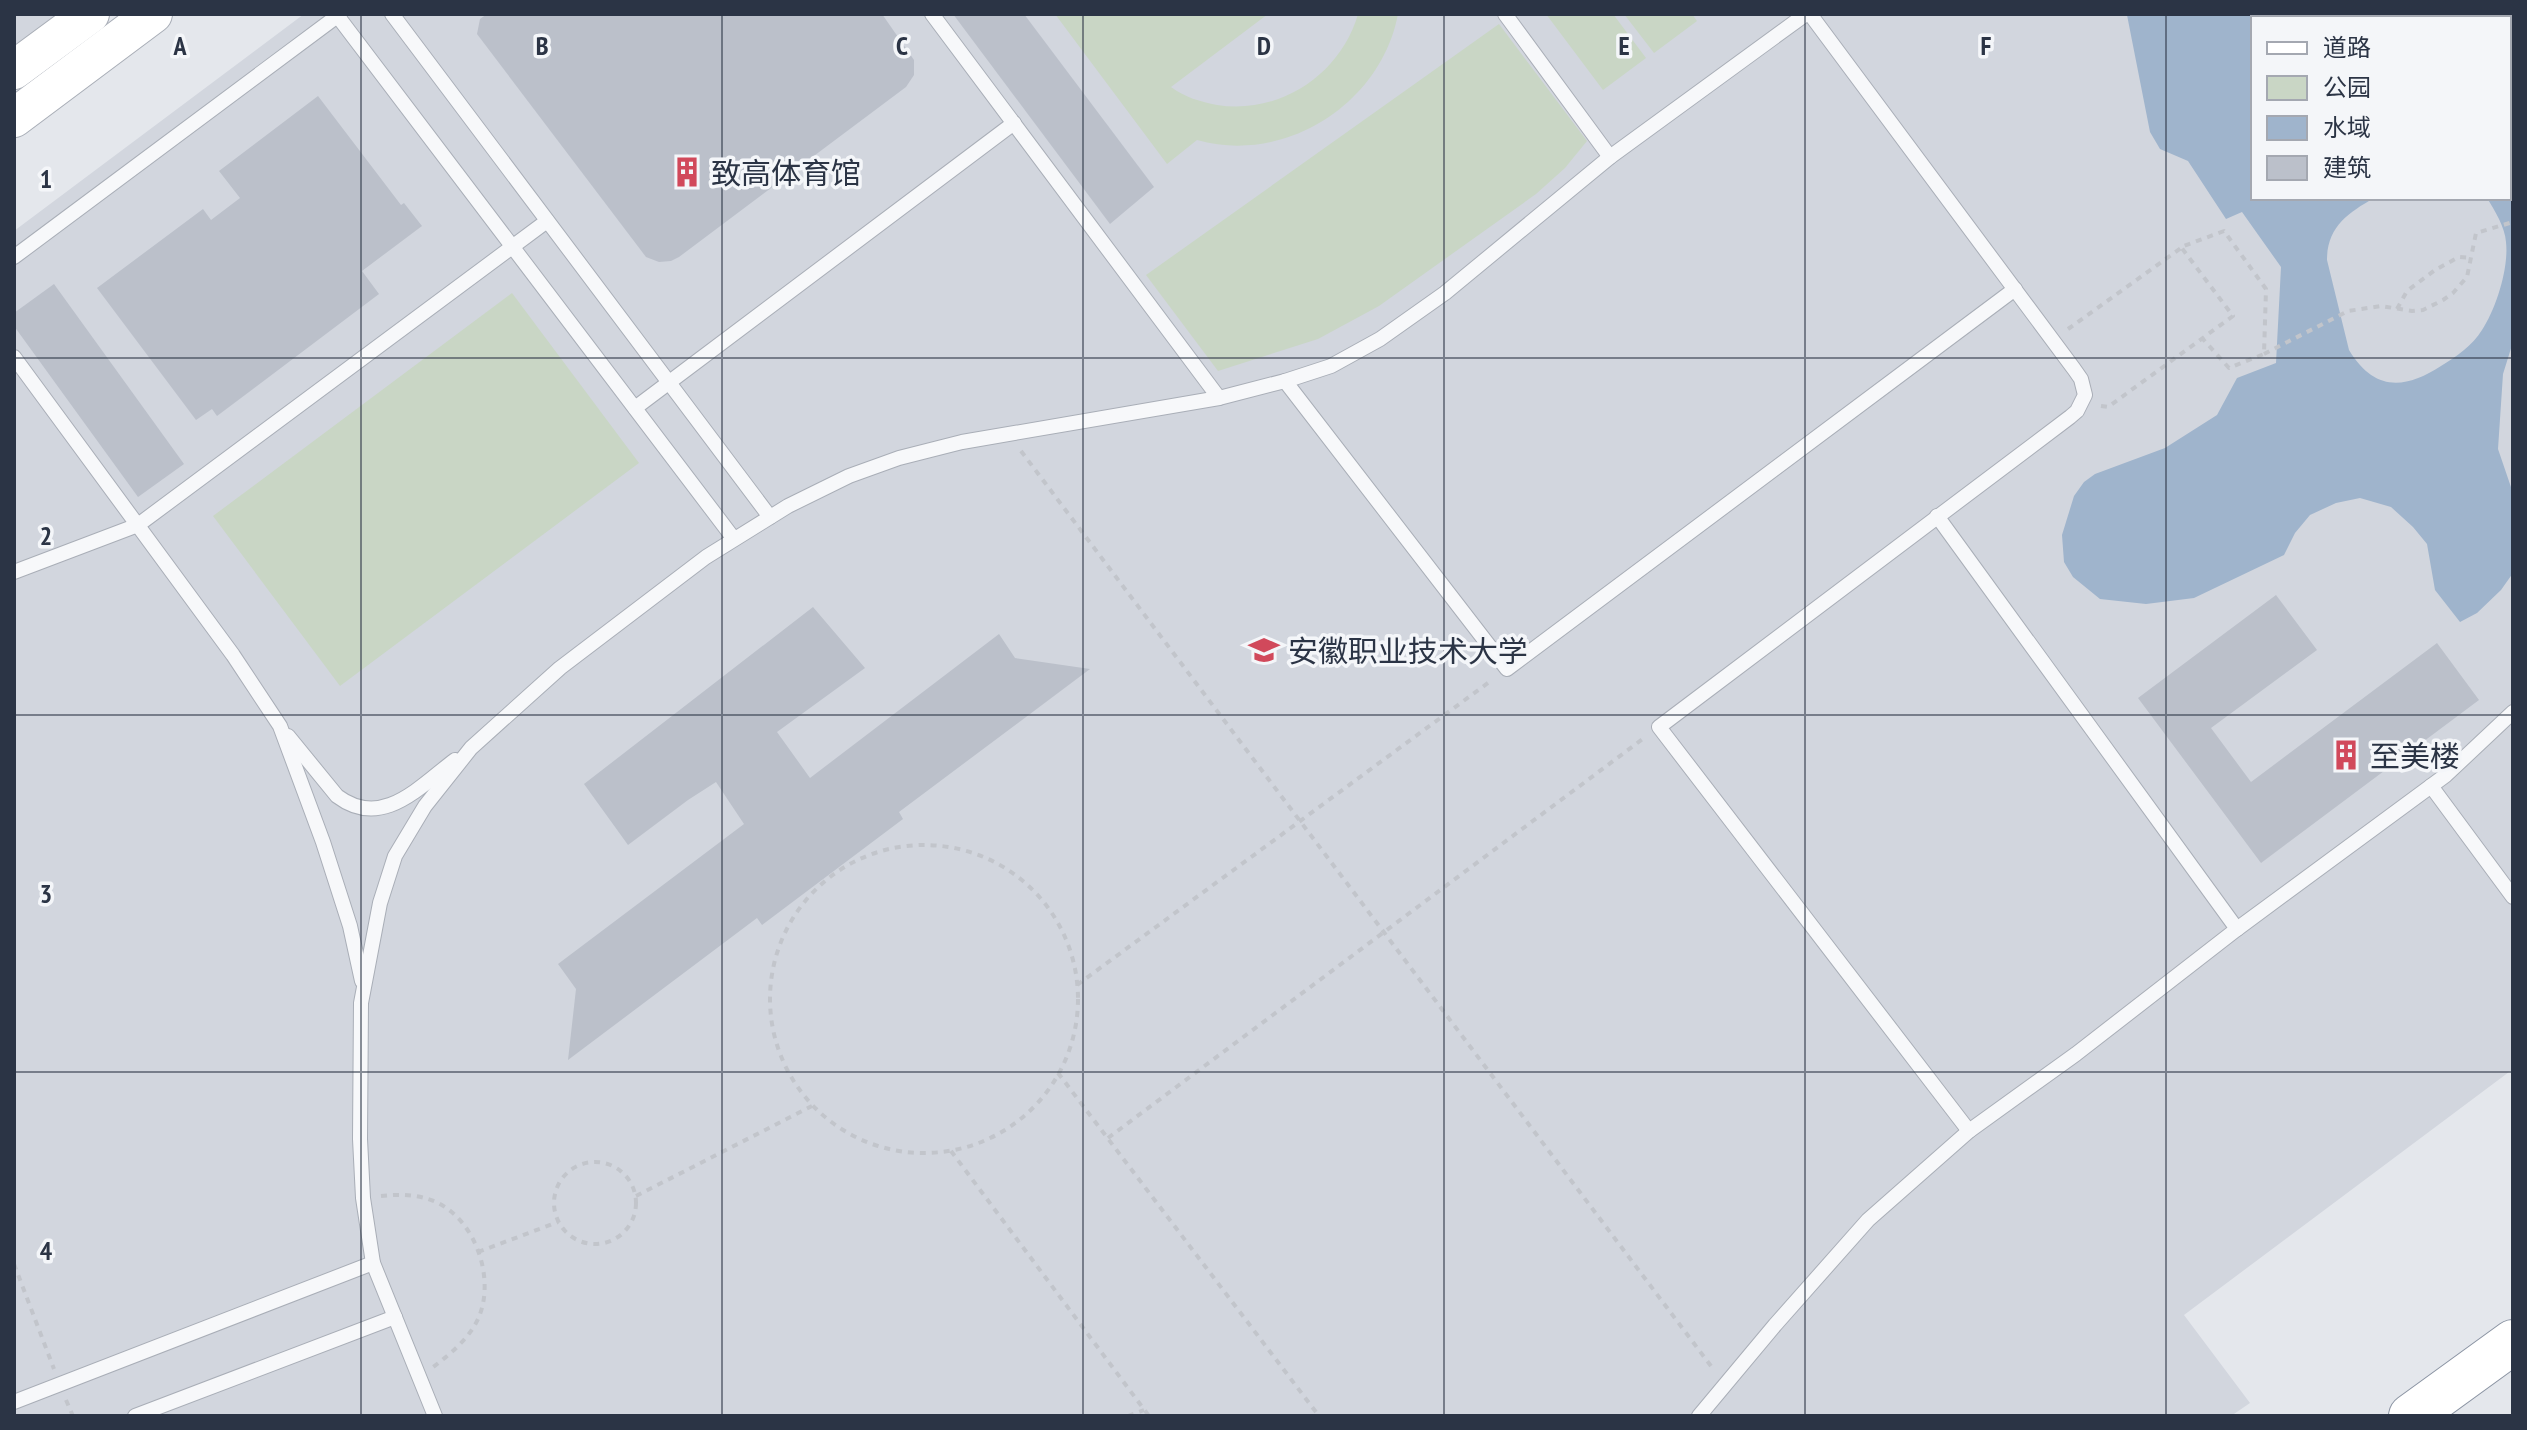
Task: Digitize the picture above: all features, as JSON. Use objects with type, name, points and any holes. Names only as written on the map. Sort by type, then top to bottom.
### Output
[{"type":"highway","points":[[2411,1416],[2513,1342]]},
{"type":"main road","points":[[14,70],[90,14]]},
{"type":"main road","points":[[14,118],[153,14]]},
{"type":"lane","points":[[392,14],[770,517]]},
{"type":"lane","points":[[932,14],[1219,398]]},
{"type":"lane","points":[[1505,14],[1610,157]]},
{"type":"lane","points":[[14,357],[233,655],[280,726],[337,796],[347,804],[376,810],[401,800],[471,748],[560,668],[706,557],[770,517],[849,476],[899,458],[962,442],[1219,398],[1285,381],[1331,366],[1380,339],[1445,293],[1610,157],[1808,14],[2053,340],[2081,379],[2085,395],[2070,417],[1659,727],[1969,1131]]},
{"type":"lane","points":[[14,257],[338,15],[734,539]]},
{"type":"lane","points":[[635,408],[1014,123]]},
{"type":"lane","points":[[14,572],[138,525],[547,221]]},
{"type":"lane","points":[[1285,381],[1507,669],[2015,289]]},
{"type":"lane","points":[[1937,516],[2237,929]]},
{"type":"lane","points":[[1699,1416],[1868,1220],[1969,1131],[2431,786],[2513,712]]},
{"type":"lane","points":[[280,726],[350,926],[364,989]]},
{"type":"lane","points":[[435,1416],[373,1263],[363,1198],[361,1003],[380,903],[395,856],[425,806],[471,748]]},
{"type":"lane","points":[[2431,786],[2513,897]]},
{"type":"lane","points":[[14,1402],[373,1263]]},
{"type":"lane","points":[[135,1416],[395,1317]]},
{"type":"path","points":[[2202,338],[2229,368],[2264,354],[2348,311],[2381,306],[2423,310],[2453,293],[2467,277],[2476,233],[2513,222]]},
{"type":"path","points":[[2053,340],[2181,247],[2224,231],[2266,289],[2264,354]]},
{"type":"path","points":[[2083,402],[2108,407],[2233,316],[2181,247]]},
{"type":"path","points":[[2397,309],[2412,285],[2448,262],[2459,257],[2471,258]]},
{"type":"path","points":[[1008,434],[1725,1385]]},
{"type":"path","points":[[1076,985],[1507,669]]},
{"type":"path","points":[[1108,1138],[1659,727]]},
{"type":"path","points":[[925,846],[955,849],[984,857],[1034,891],[1053,915],[1067,941],[1078,1000],[1074,1031],[1058,1073],[1031,1110],[1007,1128],[980,1142],[951,1151],[921,1153],[891,1150],[862,1141],[835,1126],[812,1106],[794,1083],[780,1056],[772,1027],[769,997],[773,967],[782,939],[797,912],[816,889],[866,857],[895,848],[925,846]]},
{"type":"path","points":[[1058,1073],[1319,1416]]},
{"type":"path","points":[[636,1196],[812,1106]]},
{"type":"path","points":[[951,1151],[1149,1416]]},
{"type":"path","points":[[601,1162],[613,1166],[632,1183],[636,1209],[632,1222],[614,1240],[588,1244],[565,1232],[558,1222],[554,1197],[566,1174],[576,1167],[601,1162]]},
{"type":"path","points":[[363,1198],[417,1196],[438,1203],[470,1234],[478,1252],[485,1288],[478,1320],[453,1352],[419,1378]]},
{"type":"path","points":[[478,1252],[558,1222]]},
{"type":"path","points":[[14,1264],[73,1416]]},
{"type":"path","points":[[1128,1416],[1144,1410]]},
{"type":"shaded area","points":[[14,14],[90,14],[14,70]]},
{"type":"shaded area","name":"安徽职业技术大学","points":[[304,14],[2513,14],[2513,1069],[2184,1315],[2250,1403],[2231,1416],[14,1416],[14,231]]},
{"type":"green space","points":[[1055,14],[1268,14],[1171,87],[1205,102],[1240,106],[1285,96],[1323,72],[1350,36],[1358,14],[1398,14],[1388,46],[1372,75],[1350,100],[1324,120],[1295,135],[1263,144],[1230,145],[1197,140],[1167,164]]},
{"type":"green space","points":[[1546,14],[1613,14],[1646,58],[1603,90]]},
{"type":"green space","points":[[1624,14],[1692,14],[1697,21],[1654,53]]},
{"type":"green space","points":[[1499,24],[1587,141],[1565,168],[1536,194],[1379,306],[1318,339],[1218,371],[1146,275]]},
{"type":"green space","points":[[512,293],[639,463],[340,686],[213,516]]},
{"type":"water","points":[[2110,14],[2432,16],[2251,16],[2251,200],[2371,200],[2356,209],[2335,230],[2327,260],[2349,350],[2369,373],[2379,379],[2402,382],[2427,374],[2469,346],[2487,321],[2500,288],[2506,252],[2502,225],[2488,200],[2511,200],[2511,124],[2513,342],[2503,374],[2498,449],[2513,493],[2513,573],[2501,590],[2477,613],[2460,622],[2435,590],[2427,544],[2391,507],[2360,498],[2336,503],[2310,515],[2295,533],[2284,555],[2194,598],[2146,604],[2100,599],[2073,577],[2064,562],[2062,535],[2074,496],[2084,482],[2095,474],[2165,448],[2217,415],[2237,378],[2276,363],[2281,267],[2242,212],[2226,219],[2188,161],[2160,149],[2150,132],[2127,15]]},
{"type":"building","name":"致高体育馆","points":[[487,14],[882,14],[914,60],[914,75],[906,87],[679,257],[659,262],[646,257],[477,34],[480,19]]},
{"type":"building","points":[[953,14],[1024,14],[1154,187],[1110,224]]},
{"type":"building","points":[[318,96],[401,205],[404,203],[422,226],[362,271],[379,294],[217,416],[212,409],[196,420],[97,288],[203,209],[211,220],[240,198],[219,171]]},
{"type":"building","points":[[54,284],[184,464],[138,497],[14,326],[14,313]]},
{"type":"building","name":"至美楼","points":[[2276,595],[2317,650],[2211,728],[2251,782],[2437,643],[2479,700],[2261,863],[2138,698]]},
{"type":"building","points":[[813,607],[865,668],[777,732],[810,778],[999,634],[1015,658],[1090,669],[899,812],[903,819],[762,925],[757,918],[568,1060],[576,989],[558,964],[744,824],[716,782],[628,845],[584,784]]},
{"type":"place","name":"致高体育馆","points":[[687,172]]},
{"type":"place","name":"安徽职业技术大学","points":[[1264,650]]},
{"type":"place","name":"至美楼","points":[[2346,755]]}]
